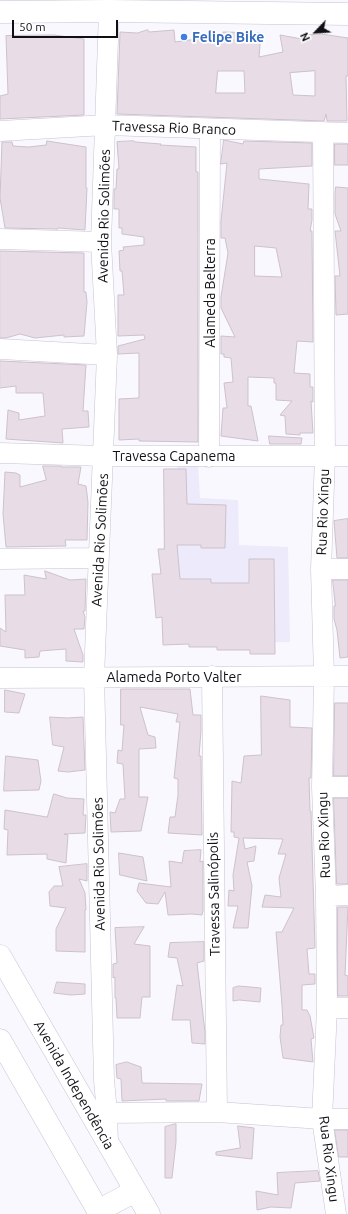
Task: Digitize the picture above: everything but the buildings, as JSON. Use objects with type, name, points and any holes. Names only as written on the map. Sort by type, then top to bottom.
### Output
[{"type":"main road","points":[[0,12],[109,6],[348,14]]},
{"type":"main road","name":"Avenida Independência","points":[[0,956],[149,1214]]},
{"type":"main road","points":[[0,1040],[99,1212],[135,1191]]},
{"type":"street","name":"Avenida Rio Solimões","points":[[108,1144],[104,1080],[94,677],[107,355],[101,242],[109,6]]},
{"type":"street","name":"Travessa Rio Branco","points":[[0,131],[106,125],[348,133]]},
{"type":"street","name":"Alameda Belterra","points":[[209,457],[210,129]]},
{"type":"street","name":"Rua Rio Xingu","points":[[323,132],[325,456],[321,570],[324,676],[322,787],[326,896],[327,1008],[322,1119],[336,1214]]},
{"type":"street","points":[[0,239],[101,242]]},
{"type":"street","points":[[0,349],[107,355]]},
{"type":"street","name":"Travessa Capanema","points":[[0,453],[209,457],[348,456]]},
{"type":"street","points":[[0,559],[98,558]]},
{"type":"street","points":[[321,570],[348,569]]},
{"type":"street","name":"Travessa Salinópolis","points":[[212,676],[217,1112]]},
{"type":"street","name":"Alameda Porto Valter","points":[[0,678],[348,676]]},
{"type":"street","points":[[322,787],[348,787]]},
{"type":"street","points":[[326,896],[348,895]]},
{"type":"street","points":[[327,1008],[348,1008]]},
{"type":"street","points":[[107,1113],[217,1112],[322,1119],[348,1118]]},
{"type":"shaded area","points":[[178,463],[198,463],[200,498],[238,500],[239,545],[288,547],[290,642],[171,643],[162,570]]},
{"type":"place","name":"Felipe Bike","points":[[184,37]]}]
